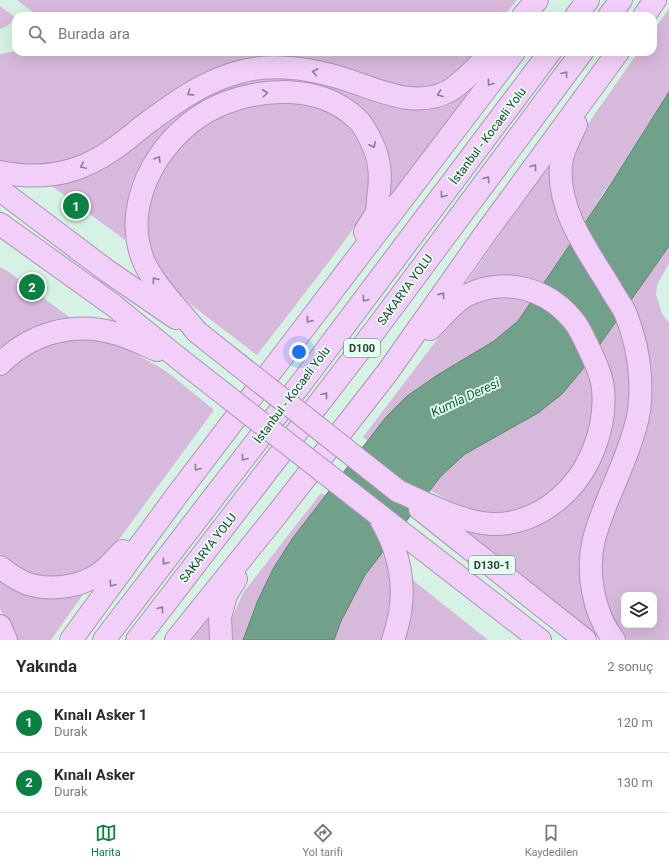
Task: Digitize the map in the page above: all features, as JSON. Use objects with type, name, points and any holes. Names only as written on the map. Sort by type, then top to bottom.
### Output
[{"type":"highway","points":[[526,12],[537,0]]},
{"type":"highway","points":[[544,12],[553,0]]},
{"type":"highway","points":[[579,12],[588,0]]},
{"type":"highway","points":[[612,12],[621,0]]},
{"type":"highway","points":[[647,12],[655,0]]},
{"type":"highway","points":[[0,172],[15,175],[48,175],[75,170],[96,160],[122,143],[157,115],[203,85],[224,76],[244,70],[279,68],[317,72],[392,95],[419,99],[431,97],[448,91],[474,71],[487,56]]},
{"type":"highway","points":[[71,640],[177,495],[511,56]]},
{"type":"highway","name":"İstanbul - Kocaeli Yolu","points":[[104,640],[306,377],[547,56]]},
{"type":"highway","name":"SAKARYA YOLU","points":[[137,640],[376,329],[579,56]]},
{"type":"highway","points":[[176,640],[274,518],[387,373],[485,234],[616,56]]},
{"type":"highway","points":[[614,640],[607,631],[597,608],[592,585],[591,564],[594,540],[636,427],[640,401],[640,377],[631,330],[624,312],[577,233],[569,214],[563,197],[561,164],[565,149],[576,125],[617,56]]},
{"type":"highway","points":[[197,332],[152,277],[142,257],[136,225],[138,208],[141,193],[147,177],[166,145],[183,129],[199,117],[217,106],[237,98],[277,92],[295,92],[313,95],[332,102],[345,109],[357,119],[368,135],[376,152],[381,171],[376,213],[323,302]]},
{"type":"highway","points":[[0,190],[106,270],[197,332],[398,491],[457,517],[493,524],[521,520],[534,515],[549,507],[563,496],[575,483],[594,450],[602,418],[603,387],[592,356],[576,324],[563,310],[552,301],[521,287],[503,286],[485,288],[464,297],[445,314],[387,373]]},
{"type":"highway","points":[[0,224],[113,306],[379,515],[394,547],[401,577],[402,601],[399,624],[393,640]]},
{"type":"highway","points":[[0,364],[24,344],[50,333],[70,329],[93,329],[113,333],[178,358]]},
{"type":"highway","name":"D130-1","points":[[398,491],[585,640]]},
{"type":"highway","points":[[0,567],[12,575],[35,586],[63,587],[79,584],[97,576],[112,563],[177,495]]},
{"type":"highway","name":"D130-1","points":[[379,515],[540,640]]},
{"type":"highway","points":[[221,640],[220,617],[226,595],[274,518]]},
{"type":"highway","points":[[0,626],[6,640]]},
{"type":"shaded area","points":[[17,0],[517,0],[507,12],[33,12]]},
{"type":"shaded area","points":[[0,6],[12,15],[12,22],[0,29]]},
{"type":"shaded area","points":[[669,9],[669,92],[584,223],[575,200],[572,185],[573,161],[576,149],[593,117],[635,56],[657,56],[657,26]]},
{"type":"shaded area","points":[[12,52],[12,56],[473,56],[456,76],[442,85],[423,91],[279,60],[110,142],[53,167],[8,164],[0,161],[0,54]]},
{"type":"shaded area","points":[[276,77],[298,78],[322,83],[414,110],[436,106],[470,91],[390,196],[389,173],[375,128],[261,84],[143,162],[131,186],[127,208],[125,240],[49,184],[197,100],[237,83]]},
{"type":"shaded area","points":[[274,102],[292,103],[323,111],[337,118],[348,127],[357,139],[364,154],[369,176],[369,192],[362,217],[257,355],[190,304],[172,287],[158,268],[149,252],[144,225],[153,186],[163,166],[194,130],[237,109]]},
{"type":"shaded area","points":[[553,158],[572,242],[542,286],[462,289]]},
{"type":"shaded area","points":[[669,246],[669,263],[657,285],[656,294],[662,314],[669,323],[669,640],[627,640],[617,628],[602,591],[601,557],[604,538],[638,453],[631,301]]},
{"type":"shaded area","points":[[0,267],[9,272],[73,320],[0,352]]},
{"type":"shaded area","points":[[508,296],[531,302],[518,321],[494,341],[439,374],[407,396],[386,417],[368,441],[363,437],[449,324],[467,306],[479,301]]},
{"type":"shaded area","points":[[617,321],[630,362],[629,417],[593,516],[603,640],[453,523],[563,507],[613,388],[608,363],[600,345]]},
{"type":"shaded area","points":[[68,336],[108,341],[132,352],[170,374],[214,410],[103,559],[86,570],[73,575],[60,578],[48,578],[23,570],[0,554],[0,376],[22,357]]},
{"type":"shaded area","points":[[586,365],[592,384],[594,402],[588,442],[569,477],[541,501],[510,513],[492,514],[460,507],[430,490],[441,476],[465,454],[499,435]]},
{"type":"shaded area","points":[[321,493],[326,496],[296,534],[270,576],[252,614],[243,640],[233,640],[231,630],[232,618],[243,593]]},
{"type":"shaded area","points":[[382,552],[389,571],[393,598],[383,640],[334,640],[342,616],[354,594],[367,572]]},
{"type":"shaded area","points":[[409,577],[488,640],[403,640]]},
{"type":"shaded area","points":[[0,578],[84,593],[51,640],[15,640],[0,609]]},
{"type":"shaded area","points":[[212,614],[212,640],[192,640]]},
{"type":"water","name":"Kumla Deresi","points":[[669,92],[669,246],[582,370],[562,394],[538,413],[465,454],[441,476],[365,575],[341,621],[334,640],[243,640],[258,600],[273,569],[292,539],[386,417],[407,396],[439,374],[494,341],[518,321],[603,196]]},
{"type":"place","name":"Kınalı Asker 1","points":[[76,206]]},
{"type":"place","name":"Kınalı Asker","points":[[32,287]]}]
